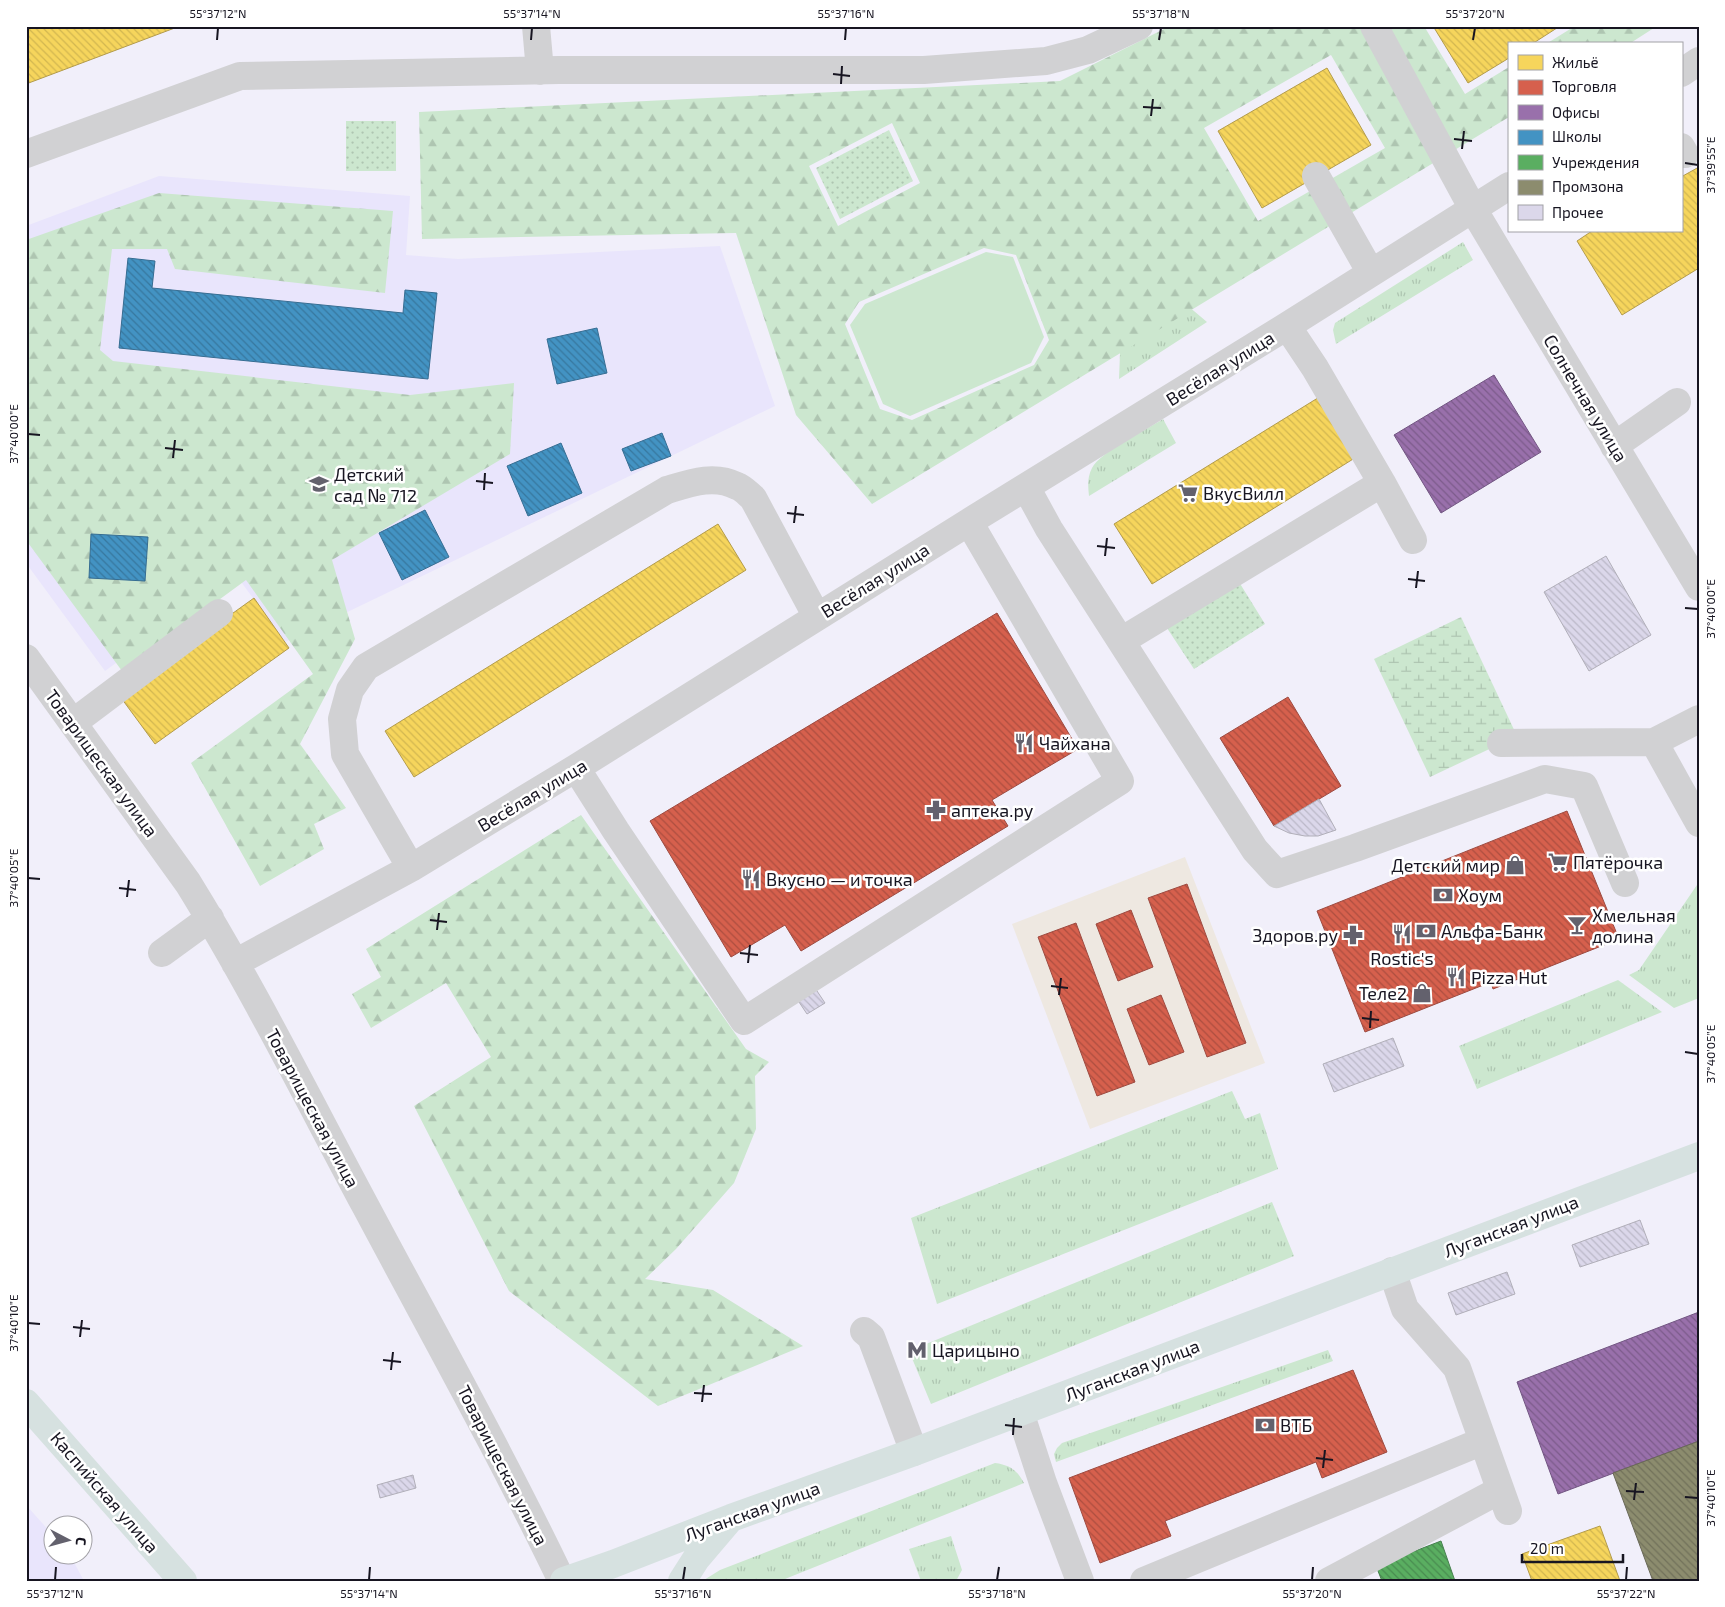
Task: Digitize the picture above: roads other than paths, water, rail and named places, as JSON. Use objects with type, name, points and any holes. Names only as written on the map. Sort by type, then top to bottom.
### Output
[{"type":"main road","name":"Луганская улица","points":[[567,1580],[914,1452],[1699,1156]]},
{"type":"main road","name":"Каспийская улица","points":[[26,1403],[183,1581]]},
{"type":"main road","points":[[682,1581],[696,1559],[731,1518]]},
{"type":"street","points":[[536,26],[540,71]]},
{"type":"street","points":[[26,154],[240,76],[540,71],[924,70],[1046,61],[1088,50],[1139,26]]},
{"type":"street","name":"Солнечная улица","points":[[1374,26],[1473,209],[1699,587]]},
{"type":"street","points":[[1682,72],[1699,61]]},
{"type":"street","points":[[1316,176],[1371,273]]},
{"type":"street","name":"Весёлая улица","points":[[235,963],[411,868],[576,768],[1508,187]]},
{"type":"street","points":[[1286,326],[1315,368],[1413,540]]},
{"type":"street","points":[[1614,446],[1677,402]]},
{"type":"street","points":[[411,868],[345,754],[342,719],[350,690],[366,667],[667,490],[695,481],[718,480],[737,486],[753,498],[817,617]]},
{"type":"street","points":[[1121,641],[1382,483]]},
{"type":"street","points":[[1026,487],[1049,529],[1255,850],[1276,874],[1355,848],[1545,779],[1584,786],[1624,883]]},
{"type":"street","points":[[576,768],[616,831],[744,1021],[1120,781],[969,522]]},
{"type":"street","points":[[74,722],[219,613]]},
{"type":"street","name":"Товарищеская улица","points":[[26,658],[74,722],[188,883],[210,918],[567,1580]]},
{"type":"street","points":[[1501,743],[1654,742],[1699,719]]},
{"type":"street","points":[[1654,742],[1699,823]]},
{"type":"street","points":[[162,953],[210,918]]},
{"type":"street","points":[[1329,1581],[1504,1501],[1457,1368],[1406,1310],[1392,1271]]},
{"type":"street","points":[[870,1332],[914,1452]]},
{"type":"street","points":[[1020,1412],[1043,1483],[1080,1581]]},
{"type":"street","points":[[1144,1581],[1483,1442]]},
{"type":"place","name":"Детский сад № 712","points":[[319,484]]},
{"type":"place","name":"ВкусВилл","points":[[1188,493]]},
{"type":"place","name":"Чайхана","points":[[1024,743]]},
{"type":"place","name":"аптека.ру","points":[[936,810]]},
{"type":"place","name":"Пятёрочка","points":[[1558,862]]},
{"type":"place","name":"Детский мир","points":[[1515,865]]},
{"type":"place","name":"Вкусно — и точка","points":[[751,879]]},
{"type":"place","name":"Хоум","points":[[1443,895]]},
{"type":"place","name":"Хмельная долина","points":[[1577,925]]},
{"type":"place","name":"Альфа-Банк","points":[[1426,931]]},
{"type":"place","name":"Rostic's","points":[[1402,934]]},
{"type":"place","name":"Здоров.ру","points":[[1353,935]]},
{"type":"place","name":"Pizza Hut","points":[[1456,977]]},
{"type":"place","name":"Теле2","points":[[1422,993]]},
{"type":"place","name":"Царицыно","points":[[917,1350]]},
{"type":"place","name":"ВТБ","points":[[1265,1425]]}]
